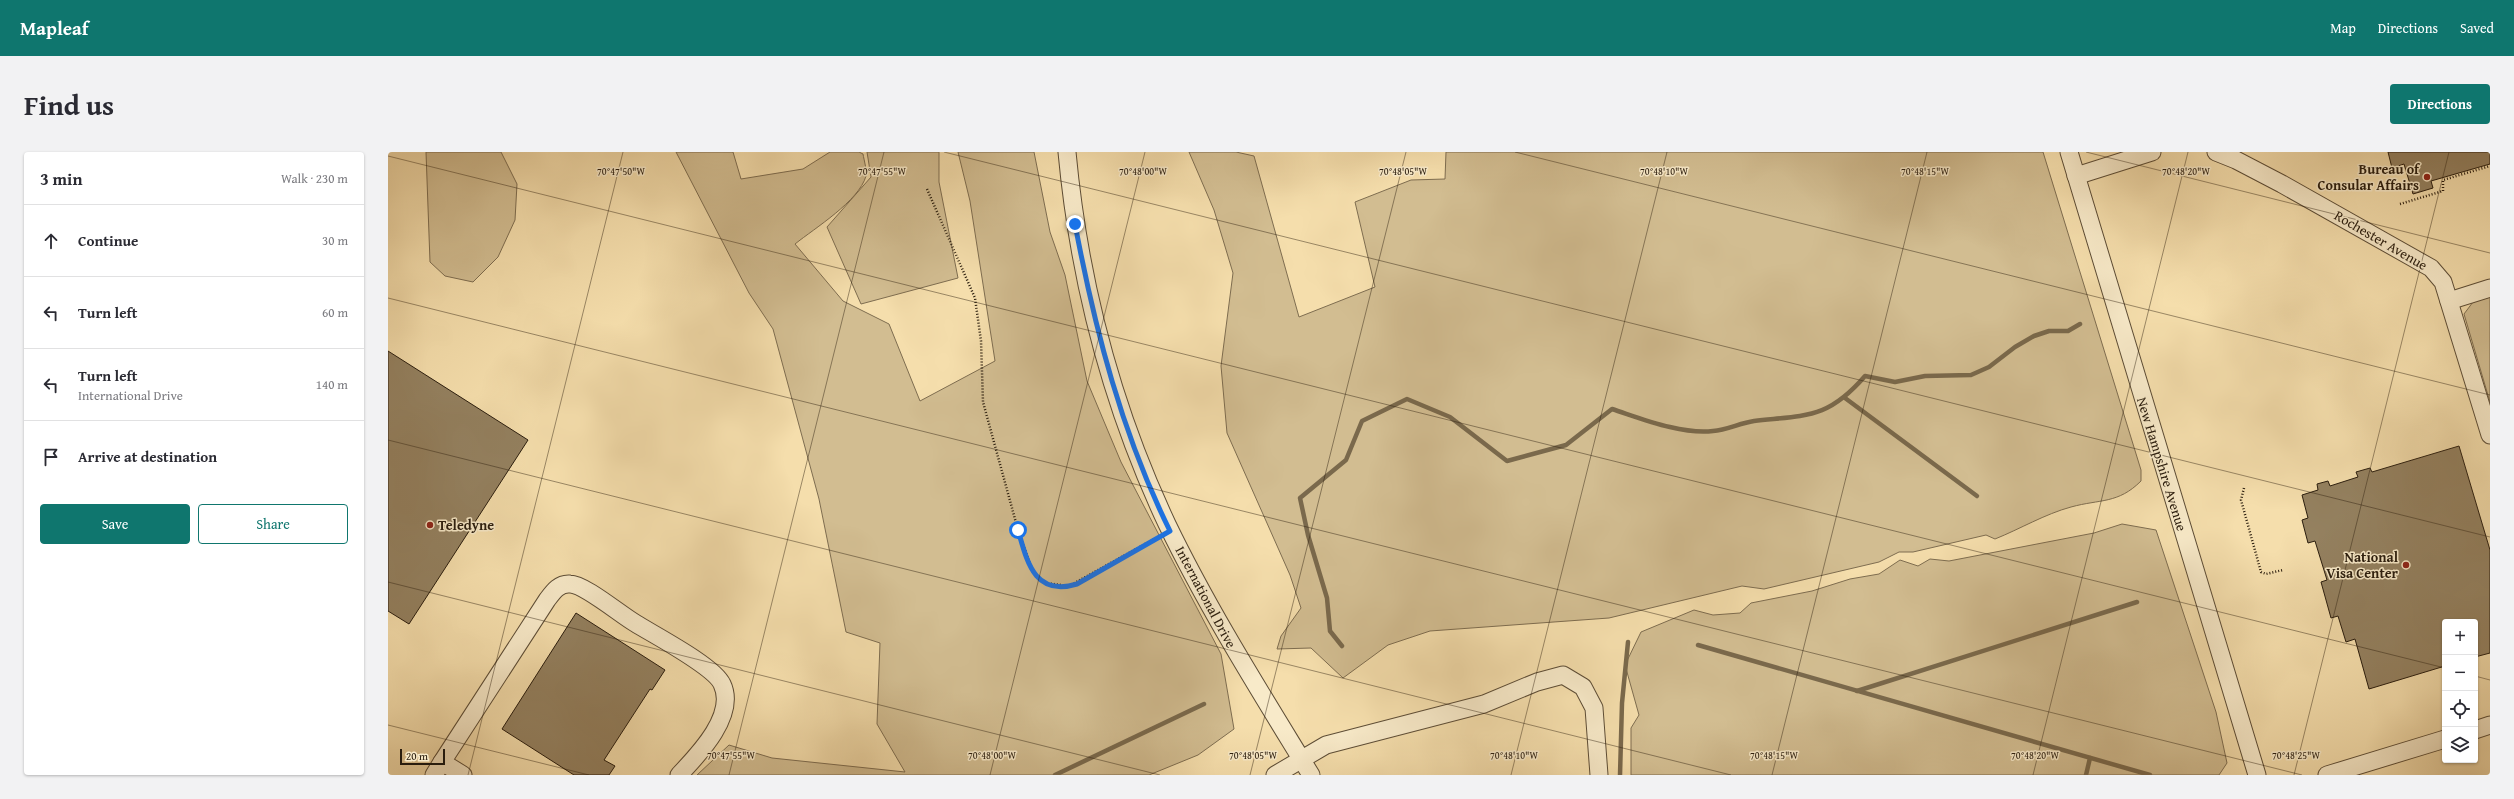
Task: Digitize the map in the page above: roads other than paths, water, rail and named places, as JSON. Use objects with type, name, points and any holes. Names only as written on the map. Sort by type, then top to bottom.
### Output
[{"type":"street","name":"International Drive","points":[[1067,152],[1075,224],[1096,327],[1127,427],[1170,531],[1246,672],[1311,775]]},
{"type":"street","name":"New Hampshire Avenue","points":[[2069,152],[2257,775]]},
{"type":"street","points":[[2076,176],[2152,152]]},
{"type":"street","name":"Rochester Avenue","points":[[2216,152],[2236,160],[2417,258],[2431,268],[2443,282],[2490,435]]},
{"type":"street","points":[[2449,301],[2490,288]]},
{"type":"street","points":[[463,775],[438,768],[547,600],[556,588],[564,584],[572,584],[582,587],[620,614],[704,666],[722,683],[725,704],[714,734],[678,775]]},
{"type":"street","points":[[1274,775],[1326,745],[1484,704],[1537,682],[1564,675],[1583,687],[1594,708],[1599,775]]},
{"type":"street","points":[[2478,729],[2490,725]]},
{"type":"street","points":[[2327,775],[2442,740]]},
{"type":"waterway","points":[[1342,646],[1330,631],[1327,598],[1308,535],[1300,498],[1346,460],[1362,421],[1407,399],[1450,417],[1507,461],[1566,445],[1612,409],[1661,425],[1688,431],[1701,432],[1728,428],[1754,421],[1803,415],[1828,408],[1852,390],[1865,376],[1895,382],[1925,376],[1971,375],[1989,367],[2015,347],[2034,336],[2049,331],[2068,331],[2080,324]]},
{"type":"waterway","points":[[1845,398],[1977,496]]},
{"type":"waterway","points":[[1857,691],[2137,602]]},
{"type":"waterway","points":[[1620,775],[1622,703],[1628,642]]},
{"type":"waterway","points":[[1698,645],[2150,775]]},
{"type":"waterway","points":[[1055,775],[1204,704]]},
{"type":"waterway","points":[[2086,775],[2090,758]]},
{"type":"place","name":"Bureau of Consular Affairs","points":[[2427,177]]},
{"type":"place","name":"Teledyne","points":[[430,525]]},
{"type":"place","name":"National Visa Center","points":[[2406,565]]}]
